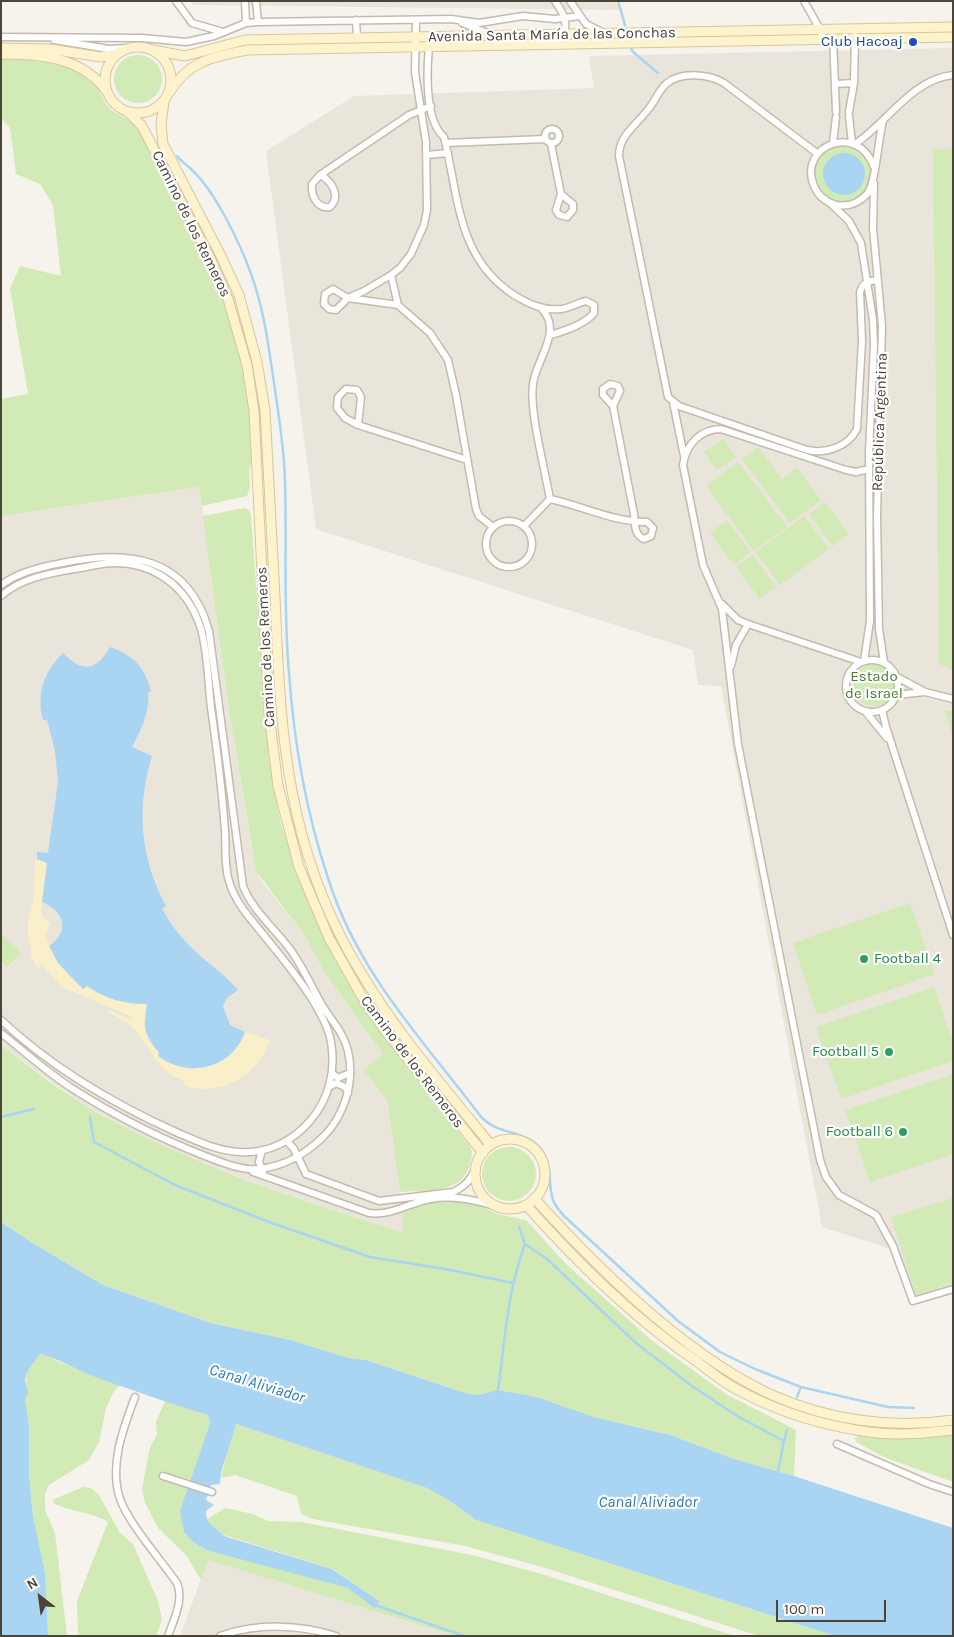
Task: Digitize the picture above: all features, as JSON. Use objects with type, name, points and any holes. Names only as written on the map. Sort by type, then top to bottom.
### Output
[{"type":"main road","name":"Avenida Santa María de las Conchas","points":[[429,42],[496,36],[607,34],[833,35],[953,27]]},
{"type":"main road","name":"Avenida Santa María de las Conchas","points":[[855,34],[953,37]]},
{"type":"main road","name":"Avenida Santa María de las Conchas","points":[[169,93],[178,79],[193,66],[220,56],[247,50],[415,42],[821,35]]},
{"type":"main road","name":"Avenida Santa María de las Conchas","points":[[153,50],[185,56],[246,40],[357,38],[415,42]]},
{"type":"main road","points":[[1,48],[50,49],[101,57],[117,54],[128,48],[145,47],[153,50],[168,64],[172,84],[164,102],[147,113],[128,112],[115,104],[106,90],[89,72],[64,60],[39,56],[1,54]]},
{"type":"main road","points":[[106,90],[106,71],[117,54]]},
{"type":"main road","name":"Camino de los Remeros","points":[[164,102],[161,124],[164,148],[234,282],[248,325],[260,377],[265,410],[280,713],[289,784],[310,863],[339,934],[370,989],[417,1054],[491,1145]]},
{"type":"main road","name":"Camino de los Remeros","points":[[128,112],[142,126],[214,267],[228,299],[247,364],[254,411],[270,722],[278,786],[300,867],[329,938],[365,1002],[483,1153]]},
{"type":"main road","points":[[509,1139],[527,1144],[535,1150],[544,1166],[543,1185],[534,1198],[526,1205],[515,1208],[496,1206],[482,1195],[475,1177],[476,1168],[483,1153],[491,1145],[509,1139]]},
{"type":"main road","points":[[534,1198],[578,1246],[639,1302],[708,1357],[748,1382],[800,1406],[859,1420],[910,1424],[953,1420]]},
{"type":"main road","points":[[526,1205],[570,1254],[610,1292],[688,1356],[739,1391],[791,1413],[841,1427],[894,1434],[953,1430]]},
{"type":"street","points":[[176,1],[192,23],[224,32]]},
{"type":"street","points":[[244,1],[246,23]]},
{"type":"street","points":[[256,1],[258,22]]},
{"type":"street","points":[[555,1],[565,16],[564,35]]},
{"type":"street","points":[[570,1],[586,24],[607,34]]},
{"type":"street","points":[[804,1],[821,35]]},
{"type":"street","points":[[1,32],[5,37],[142,38],[186,42],[224,32],[246,23],[258,22],[451,19],[479,23],[523,16],[555,19],[565,16],[580,16]]},
{"type":"street","points":[[451,19],[496,36]]},
{"type":"street","points":[[356,20],[357,38]]},
{"type":"street","points":[[416,20],[415,72],[425,130],[428,210],[424,225],[411,254],[391,276],[348,298],[364,298],[398,305],[430,332],[448,360],[479,516],[494,527]]},
{"type":"street","points":[[855,34],[854,83],[849,104],[849,114],[854,143],[867,153],[874,167]]},
{"type":"street","points":[[833,35],[836,104],[833,143]]},
{"type":"street","points":[[48,38],[102,48],[128,48]]},
{"type":"street","points":[[429,42],[428,79],[431,106],[436,128],[444,137],[446,143],[466,235],[483,269],[500,286],[541,308],[545,313],[550,335],[532,385],[550,499]]},
{"type":"street","points":[[883,121],[874,167],[874,183],[864,198],[856,202],[848,205],[830,203],[815,190],[812,181],[811,171],[818,154],[833,143],[854,143],[931,80],[953,75]]},
{"type":"street","points":[[818,154],[724,83],[716,78],[702,76],[685,76],[668,82],[655,102],[621,140],[619,156],[666,389],[674,402],[679,406],[807,450],[822,451],[842,444],[854,435],[857,429],[862,341],[860,292],[862,286],[868,281],[878,280]]},
{"type":"street","points":[[835,84],[854,83]]},
{"type":"street","points":[[836,104],[849,104]]},
{"type":"street","points":[[320,175],[328,180],[335,192],[335,201],[330,207],[324,208],[318,204],[312,195],[312,184],[320,175],[422,108],[431,106]]},
{"type":"street","points":[[425,130],[436,128]]},
{"type":"street","points":[[545,139],[546,132],[549,130],[557,131],[560,138],[558,142],[551,144]]},
{"type":"street","points":[[446,143],[545,139],[551,144],[561,194]]},
{"type":"street","points":[[426,155],[448,153]]},
{"type":"street","name":"República Argentina","points":[[874,183],[873,228],[882,337],[878,453],[878,572],[879,629],[884,662]]},
{"type":"street","name":"República Argentina","points":[[830,203],[850,221],[858,234],[864,252],[874,337],[869,469],[870,620],[863,661]]},
{"type":"street","points":[[391,276],[398,305]]},
{"type":"street","points":[[541,308],[561,309],[586,302],[594,305],[593,315],[567,330],[550,335]]},
{"type":"street","points":[[874,337],[882,337]]},
{"type":"street","points":[[358,425],[361,397],[356,390],[346,389],[338,397],[337,408],[345,418],[358,425],[468,460]]},
{"type":"street","points":[[674,402],[684,456],[683,464],[703,565],[723,615],[738,744],[820,1160],[826,1177],[839,1195],[876,1215],[893,1246],[913,1301],[953,1288]]},
{"type":"street","points":[[550,499],[621,520],[634,522],[613,406]]},
{"type":"street","points":[[684,456],[696,438],[705,431],[721,429],[846,470],[856,472],[869,469]]},
{"type":"street","points":[[870,452],[878,453]]},
{"type":"street","points":[[524,526],[550,499]]},
{"type":"street","points":[[505,521],[524,526],[531,538],[531,551],[522,562],[510,566],[497,563],[488,552],[487,539],[494,527],[505,521]]},
{"type":"street","points":[[1,585],[39,568],[108,555],[132,557],[156,564],[174,575],[184,585],[199,606],[209,631],[243,886],[254,906],[292,952],[323,1006],[343,1036],[348,1051],[350,1073],[344,1108],[326,1134],[298,1158],[261,1169],[242,1168]]},
{"type":"street","points":[[1,596],[17,584],[33,577],[119,563],[136,564],[153,571],[171,582],[188,603],[202,632],[221,786],[228,878],[236,899],[283,960],[319,1013],[331,1042],[332,1073],[329,1087],[317,1112],[305,1127],[287,1141],[262,1150],[242,1153],[212,1148],[144,1117],[64,1070],[1,1020]]},
{"type":"street","points":[[870,572],[878,572]]},
{"type":"street","points":[[718,600],[732,615],[748,624],[863,661],[875,660],[884,662],[890,666],[897,677],[925,692],[953,699]]},
{"type":"street","points":[[730,677],[736,645],[748,624]]},
{"type":"street","points":[[863,661],[849,674],[846,690],[854,705],[865,711],[893,747]]},
{"type":"street","points":[[865,711],[882,710],[892,703],[897,695],[897,677]]},
{"type":"street","points":[[897,695],[925,692]]},
{"type":"street","points":[[882,710],[953,935]]},
{"type":"street","points":[[1,1033],[73,1088],[122,1118],[173,1143],[242,1168],[374,1214],[392,1212],[428,1200],[445,1198],[473,1200],[496,1206]]},
{"type":"street","points":[[332,1073],[342,1078],[350,1073]]},
{"type":"street","points":[[329,1087],[336,1083],[341,1084],[348,1093]]},
{"type":"street","points":[[287,1141],[294,1149],[302,1168],[310,1176],[379,1201],[453,1192],[462,1188],[470,1180],[476,1168]]},
{"type":"street","points":[[262,1150],[259,1162],[266,1176]]},
{"type":"street","points":[[135,1397],[122,1434],[117,1464],[117,1486],[121,1500],[131,1518],[180,1590],[180,1598],[168,1636]]},
{"type":"street","points":[[837,1444],[920,1480],[953,1492]]},
{"type":"street","points":[[163,1476],[212,1492]]},
{"type":"street","points":[[220,1636],[241,1630],[300,1627],[336,1636]]},
{"type":"shaded area","points":[[190,1],[613,1],[624,10],[193,5]]},
{"type":"shaded area","points":[[953,48],[953,1292],[911,1304],[891,1249],[822,1227],[721,686],[698,685],[693,650],[316,529],[266,151],[354,96],[594,88],[589,56]]},
{"type":"shaded area","points":[[200,487],[230,717],[252,850],[260,879],[305,936],[323,970],[383,1054],[363,1070],[387,1100],[403,1212],[404,1234],[280,1192],[183,1156],[142,1137],[82,1104],[1,1045],[1,516]]},
{"type":"shaded area","points":[[208,1560],[455,1636],[180,1636]]},
{"type":"green space","points":[[138,55],[147,57],[155,62],[160,70],[162,79],[160,88],[155,96],[147,101],[138,103],[129,101],[121,96],[116,88],[114,79],[116,70],[121,62],[129,57]]},
{"type":"green space","points":[[1,59],[37,59],[68,66],[83,72],[96,84],[106,104],[113,111],[139,126],[166,186],[216,279],[231,319],[242,362],[253,456],[249,470],[250,488],[247,496],[202,506],[199,487],[1,516],[1,399],[28,394],[10,289],[20,266],[61,276],[53,205],[40,184],[16,174],[10,128],[1,118]]},
{"type":"green space","points":[[845,145],[857,149],[866,157],[871,174],[870,181],[866,190],[859,197],[839,202],[828,198],[820,191],[816,180],[816,169],[820,158],[830,149]],"holes":[[[839,154],[863,166],[862,183],[848,194],[839,193],[829,188],[823,176],[829,160]]]},
{"type":"green space","points":[[953,148],[953,670],[939,664],[933,150]]},
{"type":"green space","points":[[723,439],[736,457],[717,470],[704,452]]},
{"type":"green space","points":[[758,447],[782,479],[797,468],[821,500],[790,523],[742,459]]},
{"type":"green space","points":[[738,462],[787,527],[754,551],[706,486]]},
{"type":"green space","points":[[825,502],[849,534],[833,546],[809,514]]},
{"type":"green space","points":[[244,508],[249,510],[251,515],[269,761],[281,824],[299,877],[329,947],[357,998],[380,1031],[471,1148],[471,1160],[465,1176],[458,1182],[440,1189],[400,1192],[387,1100],[363,1070],[383,1054],[323,970],[305,936],[256,871],[230,717],[203,516]]},
{"type":"green space","points":[[804,516],[829,549],[780,585],[756,552]]},
{"type":"green space","points":[[727,520],[751,552],[734,565],[710,533]]},
{"type":"green space","points":[[753,555],[776,587],[760,599],[736,567]]},
{"type":"green space","name":"Estado de Israel","points":[[878,664],[886,667],[892,673],[895,685],[892,697],[886,703],[870,706],[862,703],[856,697],[853,681],[856,673],[862,667]]},
{"type":"green space","points":[[944,710],[953,711],[953,737]]},
{"type":"green space","name":"Football 4","points":[[910,903],[935,974],[817,1015],[793,943]]},
{"type":"green space","points":[[1,934],[21,953],[7,967],[1,961]]},
{"type":"green space","name":"Football 5","points":[[934,987],[953,1043],[953,1061],[841,1099],[816,1027]]},
{"type":"green space","points":[[1,1045],[79,1102],[178,1153],[252,1182],[403,1233],[403,1212],[431,1203],[448,1201],[475,1203],[497,1214],[526,1220],[565,1263],[650,1339],[726,1394],[796,1430],[794,1476],[734,1459],[670,1435],[594,1417],[537,1397],[498,1390],[479,1395],[468,1394],[366,1360],[349,1358],[290,1340],[211,1323],[103,1285],[1,1222]]},
{"type":"green space","name":"Football 6","points":[[953,1074],[953,1154],[870,1182],[845,1110]]},
{"type":"green space","points":[[509,1147],[519,1149],[528,1155],[534,1164],[536,1174],[534,1184],[528,1193],[519,1199],[509,1201],[499,1199],[490,1193],[484,1184],[482,1174],[484,1164],[490,1155],[499,1149]]},
{"type":"green space","points":[[953,1198],[953,1283],[916,1295],[891,1217]]},
{"type":"green space","points":[[40,1354],[48,1355],[57,1361],[120,1385],[114,1391],[106,1408],[99,1442],[89,1460],[49,1485],[45,1494],[45,1510],[55,1533],[67,1636],[48,1636],[45,1572],[33,1516],[29,1475],[29,1426],[25,1399],[27,1372]]},
{"type":"green space","points":[[165,1401],[208,1415],[210,1423],[191,1480],[163,1472],[161,1478],[189,1488],[180,1511],[193,1542],[206,1550],[334,1583],[348,1588],[374,1608],[378,1606],[379,1601],[333,1569],[224,1535],[206,1520],[225,1508],[252,1514],[268,1521],[301,1522],[472,1555],[545,1575],[735,1636],[455,1636],[208,1560],[201,1580],[186,1555],[158,1528],[145,1503],[142,1489],[150,1447],[157,1435],[156,1422]]},
{"type":"green space","points":[[236,1424],[427,1488],[450,1501],[476,1520],[835,1636],[759,1636],[542,1567],[465,1546],[313,1519],[301,1514],[297,1496],[235,1475],[221,1478],[233,1428]]},
{"type":"green space","points":[[953,1435],[953,1482],[886,1458],[856,1442],[855,1438],[858,1436]]},
{"type":"green space","points":[[83,1487],[91,1488],[99,1495],[120,1533],[133,1544],[158,1601],[162,1620],[156,1636],[78,1636],[77,1601],[108,1522],[95,1516],[62,1507],[53,1502],[54,1499]]},
{"type":"sand","points":[[35,860],[47,862],[41,914],[50,924],[46,935],[56,958],[65,971],[83,989],[87,986],[115,1000],[147,1004],[144,1024],[147,1038],[168,1063],[192,1070],[242,1041],[245,1032],[270,1040],[257,1064],[237,1081],[225,1086],[212,1089],[198,1089],[185,1086],[184,1081],[173,1076],[159,1064],[132,1027],[108,1012],[109,1010],[130,1019],[132,1017],[62,987],[38,961],[40,968],[38,969],[30,954],[32,953],[27,929],[34,895]]},
{"type":"water","points":[[844,153],[859,159],[865,174],[859,189],[844,195],[829,189],[823,174],[829,159]]},
{"type":"water","points":[[110,647],[132,658],[146,676],[151,692],[148,692],[148,707],[144,721],[132,747],[152,756],[144,794],[143,832],[151,869],[157,888],[166,906],[162,908],[172,925],[185,941],[238,990],[227,998],[223,1006],[230,1025],[245,1032],[230,1055],[208,1066],[182,1067],[158,1056],[159,1053],[147,1035],[145,1019],[147,1004],[116,1000],[87,986],[83,989],[58,963],[49,946],[60,934],[62,922],[60,916],[50,906],[42,902],[47,863],[37,859],[37,852],[48,853],[58,782],[55,751],[47,720],[43,720],[41,710],[41,692],[46,675],[63,653],[77,664],[89,666],[100,661]]},
{"type":"water","name":"Canal Aliviador","points":[[1,1222],[103,1285],[211,1323],[290,1340],[349,1358],[366,1360],[468,1394],[479,1395],[498,1390],[537,1397],[594,1417],[670,1435],[734,1459],[794,1476],[953,1528],[953,1636],[835,1636],[476,1520],[450,1501],[427,1488],[236,1424],[221,1473],[220,1484],[211,1485],[206,1500],[214,1505],[206,1511],[206,1516],[210,1523],[224,1536],[332,1569],[379,1601],[378,1606],[374,1608],[348,1588],[206,1550],[193,1542],[184,1532],[180,1511],[210,1423],[208,1415],[90,1375],[40,1354],[27,1372],[25,1381],[28,1393],[25,1399],[29,1426],[29,1475],[33,1516],[45,1572],[48,1636],[1,1636]]},
{"type":"waterway","points":[[618,1],[625,25]]},
{"type":"waterway","points":[[631,48],[633,52],[658,73]]},
{"type":"waterway","points":[[177,156],[201,179],[218,204],[247,262],[262,311],[283,454],[286,504],[287,649],[291,699],[302,777],[313,828],[328,878],[341,913],[356,945],[374,976],[415,1033],[482,1118],[496,1127],[527,1138],[540,1148],[549,1167],[553,1200],[564,1216],[678,1321],[720,1352],[755,1369],[801,1387],[888,1407],[914,1408]]},
{"type":"waterway","points":[[1,1117],[34,1109]]},
{"type":"waterway","points":[[90,1117],[94,1142],[175,1185],[269,1222],[370,1257],[445,1269],[513,1283]]},
{"type":"waterway","points":[[519,1227],[525,1244],[547,1259],[636,1343],[692,1386],[737,1416],[784,1441],[778,1472]]},
{"type":"waterway","points":[[498,1390],[510,1298],[525,1244]]},
{"type":"waterway","points":[[797,1397],[801,1387]]},
{"type":"waterway","points":[[784,1441],[787,1430]]},
{"type":"waterway","points":[[378,1606],[464,1636]]},
{"type":"place","name":"Club Hacoaj","points":[[913,42]]},
{"type":"place","name":"Football 4","points":[[864,959]]},
{"type":"place","name":"Football 5","points":[[889,1052]]},
{"type":"place","name":"Football 6","points":[[903,1132]]}]
